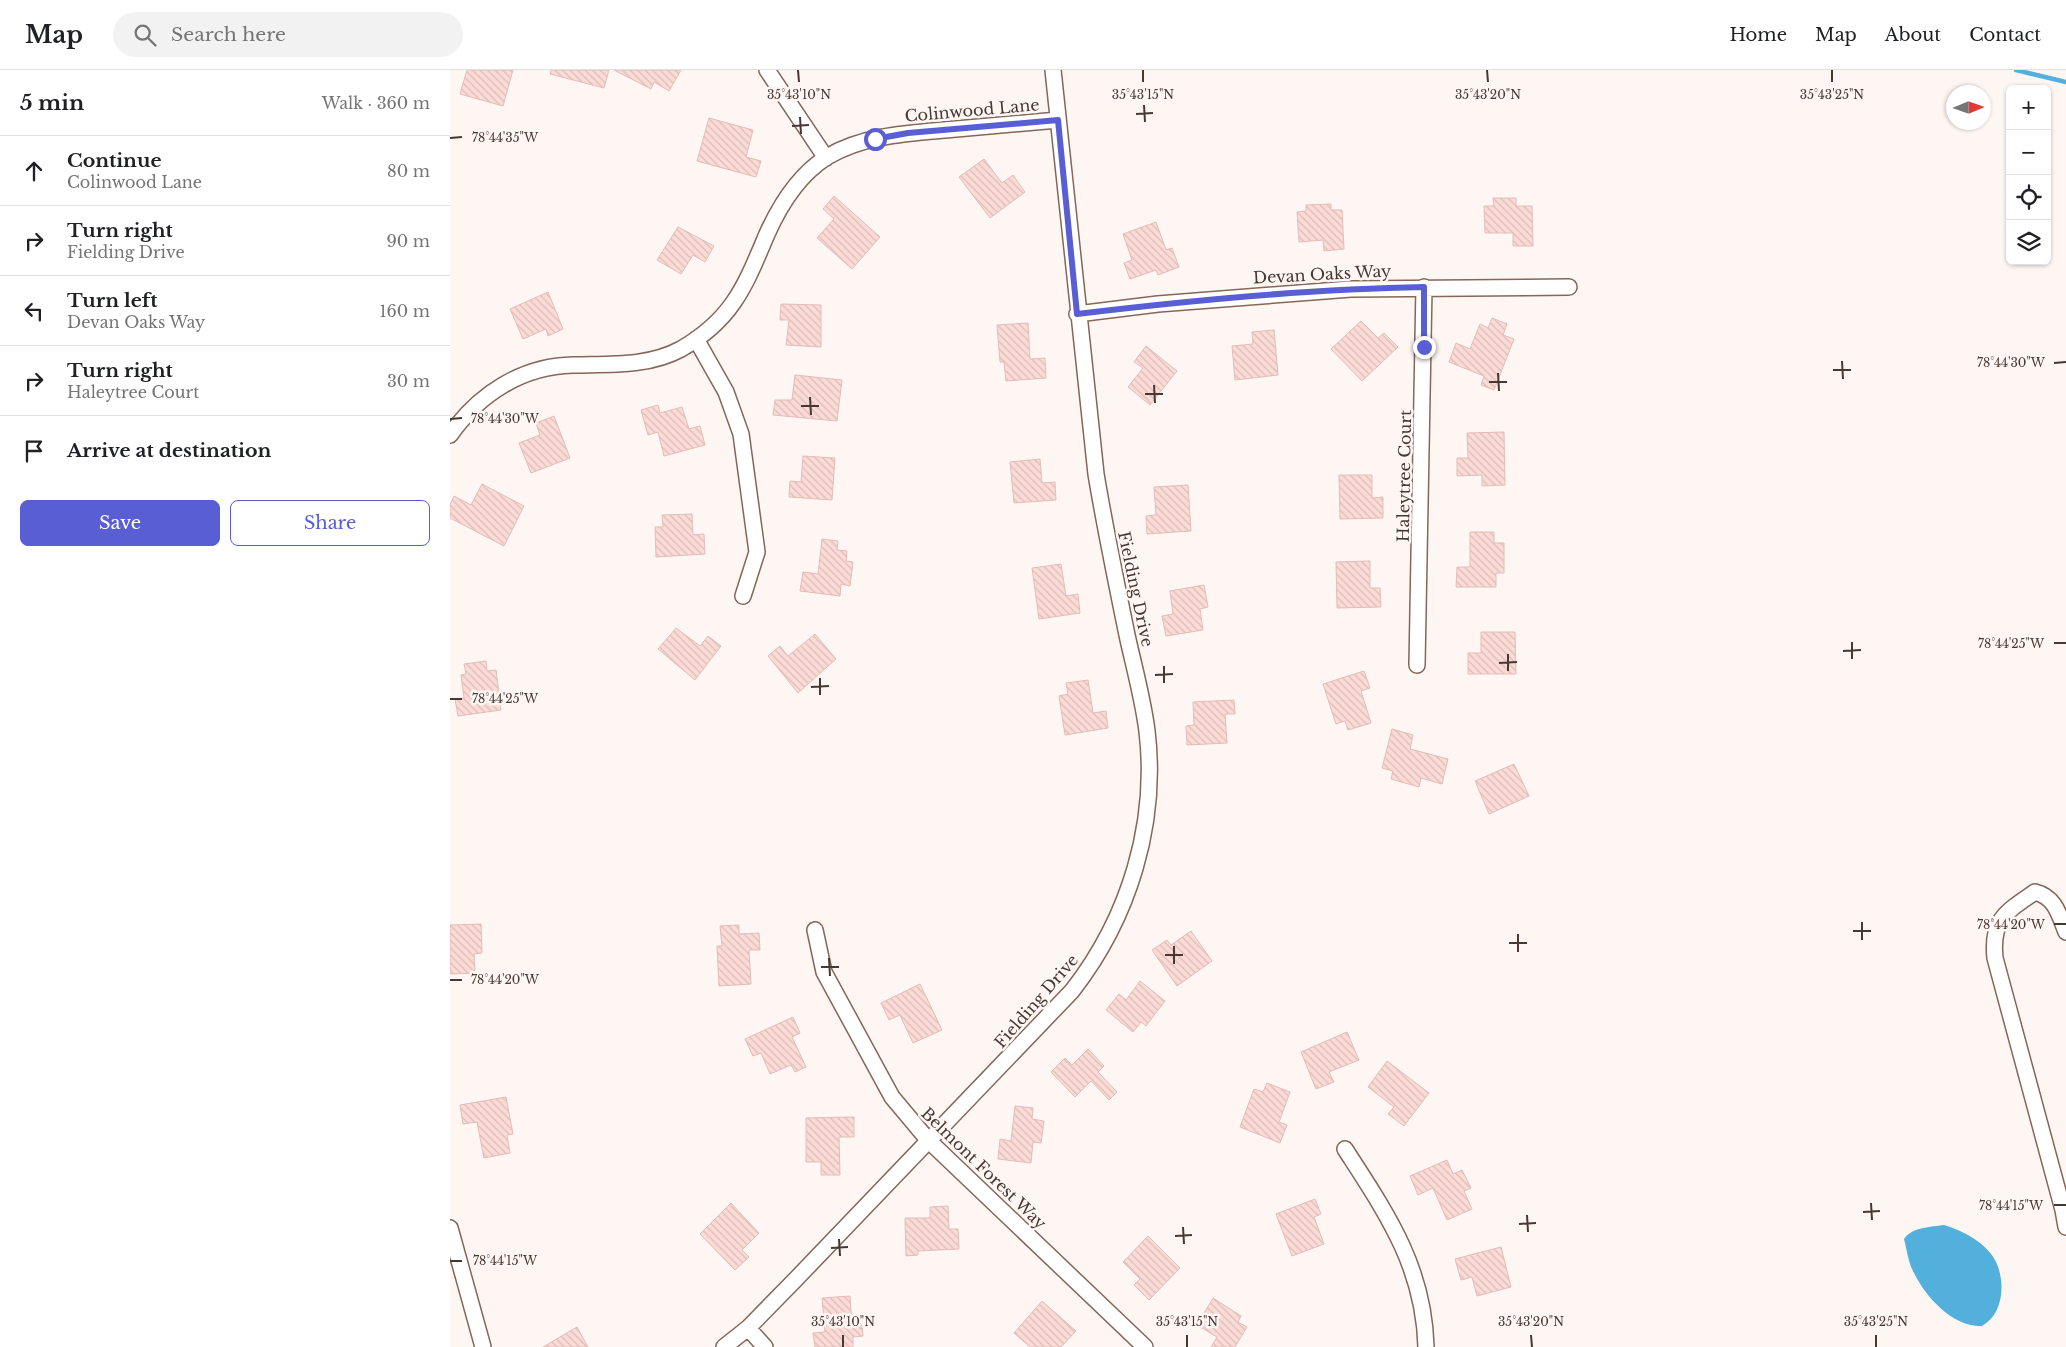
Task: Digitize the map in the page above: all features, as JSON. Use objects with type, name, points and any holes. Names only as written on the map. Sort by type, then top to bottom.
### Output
[{"type":"street","points":[[767,70],[826,158]]},
{"type":"street","name":"Fielding Drive","points":[[724,1347],[748,1328],[1016,1051],[1089,969],[1122,907],[1140,855],[1148,785],[1147,732],[1105,530],[1096,474],[1077,314],[1053,70]]},
{"type":"street","name":"Colinwood Lane","points":[[450,435],[479,401],[503,385],[533,371],[562,366],[614,365],[647,361],[679,350],[696,339],[732,306],[751,275],[779,210],[803,178],[826,158],[855,145],[890,136],[1058,120]]},
{"type":"street","name":"Devan Oaks Way","points":[[1077,314],[1256,295],[1351,289],[1424,287],[1569,288]]},
{"type":"street","name":"Haleytree Court","points":[[1417,666],[1424,287]]},
{"type":"street","points":[[696,339],[726,392],[741,434],[757,552],[743,596]]},
{"type":"street","points":[[2066,932],[2056,906],[2045,894],[2035,892],[2007,911],[2000,919],[1995,930],[1993,943],[1995,958],[2065,1209],[2066,1227]]},
{"type":"street","name":"Belmont Forest Way","points":[[816,930],[824,972],[892,1097],[928,1140],[1145,1347]]},
{"type":"street","points":[[1345,1150],[1395,1228],[1406,1253],[1422,1298],[1426,1347]]},
{"type":"street","points":[[450,1228],[483,1347]]},
{"type":"street","points":[[748,1328],[765,1347]]},
{"type":"water","points":[[1944,1225],[1966,1234],[1980,1243],[1991,1254],[1999,1268],[2002,1287],[1999,1305],[1995,1314],[1982,1326],[1960,1322],[1941,1309],[1925,1292],[1910,1265],[1904,1239],[1907,1235],[1928,1227]]},
{"type":"building","points":[[467,70],[513,70],[503,106],[460,94]]},
{"type":"building","points":[[551,70],[609,70],[604,88],[550,74]]},
{"type":"building","points":[[614,70],[681,70],[669,91],[654,82],[651,89]]},
{"type":"building","points":[[709,118],[753,130],[746,157],[761,161],[756,177],[697,161]]},
{"type":"building","points":[[984,159],[1002,183],[1013,175],[1025,192],[990,218],[959,177]]},
{"type":"building","points":[[834,196],[880,237],[852,269],[817,238],[834,219],[823,209]]},
{"type":"building","points":[[1493,198],[1516,198],[1516,206],[1532,206],[1533,246],[1513,246],[1513,233],[1485,233],[1484,206],[1494,206]]},
{"type":"building","points":[[1331,204],[1331,210],[1342,210],[1344,249],[1324,251],[1323,240],[1299,242],[1297,212],[1306,211],[1306,205]]},
{"type":"building","points":[[1156,222],[1166,250],[1172,248],[1179,267],[1158,275],[1156,270],[1130,279],[1124,263],[1132,260],[1123,234]]},
{"type":"building","points":[[678,227],[714,246],[705,262],[693,255],[681,274],[657,260]]},
{"type":"building","points":[[548,292],[563,329],[548,336],[546,329],[523,339],[510,309]]},
{"type":"building","points":[[781,304],[821,305],[821,347],[786,345],[789,320],[780,320]]},
{"type":"building","points":[[1492,318],[1507,324],[1503,335],[1514,339],[1494,390],[1481,385],[1484,376],[1449,362],[1456,343],[1470,349],[1480,324],[1488,328]]},
{"type":"building","points":[[1361,321],[1378,338],[1384,333],[1398,347],[1362,381],[1331,349]]},
{"type":"building","points":[[1028,323],[1030,359],[1045,358],[1046,378],[1006,381],[1004,362],[1000,362],[997,325]]},
{"type":"building","points":[[1274,330],[1278,375],[1235,380],[1232,346],[1253,344],[1252,332]]},
{"type":"building","points":[[1146,346],[1177,371],[1150,405],[1128,387],[1143,368],[1134,362]]},
{"type":"building","points":[[795,375],[842,380],[837,421],[773,415],[775,400],[792,400]]},
{"type":"building","points":[[658,405],[660,413],[682,407],[689,429],[700,426],[705,445],[664,456],[658,432],[648,435],[641,410]]},
{"type":"building","points":[[554,416],[570,458],[531,473],[519,443],[540,435],[536,423]]},
{"type":"building","points":[[1504,432],[1505,485],[1482,486],[1482,475],[1457,476],[1457,458],[1468,458],[1467,433]]},
{"type":"building","points":[[803,456],[835,458],[832,500],[789,497],[790,481],[801,482]]},
{"type":"building","points":[[1040,459],[1042,483],[1055,482],[1056,500],[1014,503],[1010,462]]},
{"type":"building","points":[[1339,475],[1372,475],[1372,498],[1383,497],[1383,518],[1340,519]]},
{"type":"building","points":[[482,484],[524,506],[504,546],[450,518],[450,505],[454,496],[471,505]]},
{"type":"building","points":[[1188,485],[1191,531],[1147,534],[1146,516],[1156,515],[1154,487]]},
{"type":"building","points":[[692,514],[693,535],[704,534],[705,554],[656,557],[655,527],[663,527],[662,515]]},
{"type":"building","points":[[1470,532],[1494,532],[1494,543],[1504,543],[1504,573],[1496,573],[1496,587],[1456,587],[1457,567],[1470,567]]},
{"type":"building","points":[[822,539],[838,541],[837,550],[847,551],[846,561],[853,562],[850,586],[841,584],[840,596],[800,591],[803,572],[818,574]]},
{"type":"building","points":[[1370,561],[1370,588],[1380,588],[1381,607],[1337,608],[1336,562]]},
{"type":"building","points":[[1061,564],[1066,596],[1078,594],[1080,613],[1039,619],[1032,568]]},
{"type":"building","points":[[1204,585],[1208,607],[1200,609],[1203,630],[1166,636],[1162,616],[1173,614],[1170,591]]},
{"type":"building","points":[[676,628],[700,646],[708,636],[721,646],[695,680],[658,649]]},
{"type":"building","points":[[1481,632],[1515,632],[1516,674],[1468,674],[1468,653],[1481,653]]},
{"type":"building","points":[[815,634],[836,659],[798,693],[768,656],[780,646],[788,656]]},
{"type":"building","points":[[486,661],[487,671],[496,670],[501,710],[458,716],[455,699],[464,698],[461,675],[466,674],[464,664]]},
{"type":"building","points":[[1364,671],[1370,688],[1361,691],[1371,723],[1348,730],[1345,721],[1336,724],[1323,684]]},
{"type":"building","points":[[1088,680],[1093,713],[1106,711],[1108,728],[1065,735],[1059,696],[1068,694],[1066,683]]},
{"type":"building","points":[[1234,700],[1235,714],[1225,714],[1227,743],[1187,745],[1186,726],[1194,725],[1193,702]]},
{"type":"building","points":[[1392,729],[1413,735],[1410,749],[1448,759],[1442,784],[1421,778],[1419,787],[1391,779],[1393,771],[1382,768]]},
{"type":"building","points":[[1514,764],[1529,796],[1489,814],[1475,781]]},
{"type":"building","points":[[481,924],[482,953],[474,954],[475,973],[450,974],[450,925]]},
{"type":"building","points":[[739,925],[739,934],[759,933],[760,950],[749,950],[751,984],[719,986],[717,946],[722,946],[720,926]]},
{"type":"building","points":[[1191,931],[1212,961],[1177,986],[1152,950],[1167,940],[1171,945]]},
{"type":"building","points":[[1140,981],[1165,1001],[1146,1026],[1141,1022],[1133,1032],[1106,1010],[1119,994],[1126,1000]]},
{"type":"building","points":[[920,984],[942,1030],[913,1043],[900,1015],[889,1020],[881,1003]]},
{"type":"building","points":[[793,1017],[800,1033],[792,1037],[806,1067],[795,1072],[791,1065],[770,1074],[761,1053],[753,1056],[745,1039]]},
{"type":"building","points":[[1347,1032],[1359,1060],[1329,1072],[1334,1082],[1316,1089],[1301,1052]]},
{"type":"building","points":[[1088,1049],[1104,1066],[1098,1072],[1117,1092],[1109,1100],[1091,1081],[1075,1097],[1051,1072],[1065,1058],[1072,1065]]},
{"type":"building","points":[[1387,1061],[1429,1093],[1404,1126],[1388,1114],[1394,1107],[1368,1087]]},
{"type":"building","points":[[1267,1083],[1290,1092],[1279,1122],[1287,1125],[1280,1143],[1240,1127],[1254,1089],[1263,1092]]},
{"type":"building","points":[[506,1097],[513,1134],[507,1135],[510,1153],[484,1158],[477,1122],[463,1124],[460,1105]]},
{"type":"building","points":[[1015,1106],[1033,1108],[1032,1119],[1044,1121],[1041,1143],[1033,1142],[1031,1163],[998,1159],[1000,1139],[1011,1141]]},
{"type":"building","points":[[854,1117],[854,1137],[839,1137],[840,1175],[821,1175],[821,1162],[806,1162],[806,1118]]},
{"type":"building","points":[[1447,1160],[1453,1174],[1462,1170],[1471,1188],[1464,1191],[1472,1209],[1447,1220],[1433,1188],[1418,1195],[1410,1176]]},
{"type":"building","points":[[1315,1199],[1321,1214],[1314,1217],[1324,1244],[1292,1256],[1276,1214]]},
{"type":"building","points":[[731,1203],[759,1233],[742,1250],[749,1257],[735,1270],[700,1234]]},
{"type":"building","points":[[948,1206],[949,1229],[958,1229],[959,1249],[918,1251],[918,1255],[906,1256],[905,1218],[930,1218],[930,1207]]},
{"type":"building","points":[[1148,1236],[1180,1268],[1149,1300],[1134,1285],[1140,1279],[1123,1262]]},
{"type":"building","points":[[1501,1247],[1511,1287],[1477,1296],[1472,1277],[1461,1280],[1455,1259]]},
{"type":"building","points":[[850,1296],[852,1325],[862,1325],[863,1336],[853,1337],[853,1347],[815,1347],[813,1333],[825,1332],[822,1298]]},
{"type":"building","points":[[1213,1298],[1241,1316],[1238,1322],[1247,1327],[1235,1347],[1211,1347],[1217,1337],[1197,1325]]},
{"type":"building","points":[[1042,1301],[1076,1331],[1061,1347],[1030,1347],[1014,1333]]},
{"type":"building","points":[[577,1327],[588,1347],[543,1347]]},
{"type":"waterway","points":[[2016,70],[2066,82]]},
{"type":"route","points":[[875,139],[908,133],[1058,120],[1077,314],[1158,304],[1302,292],[1424,287],[1424,347]]}]
